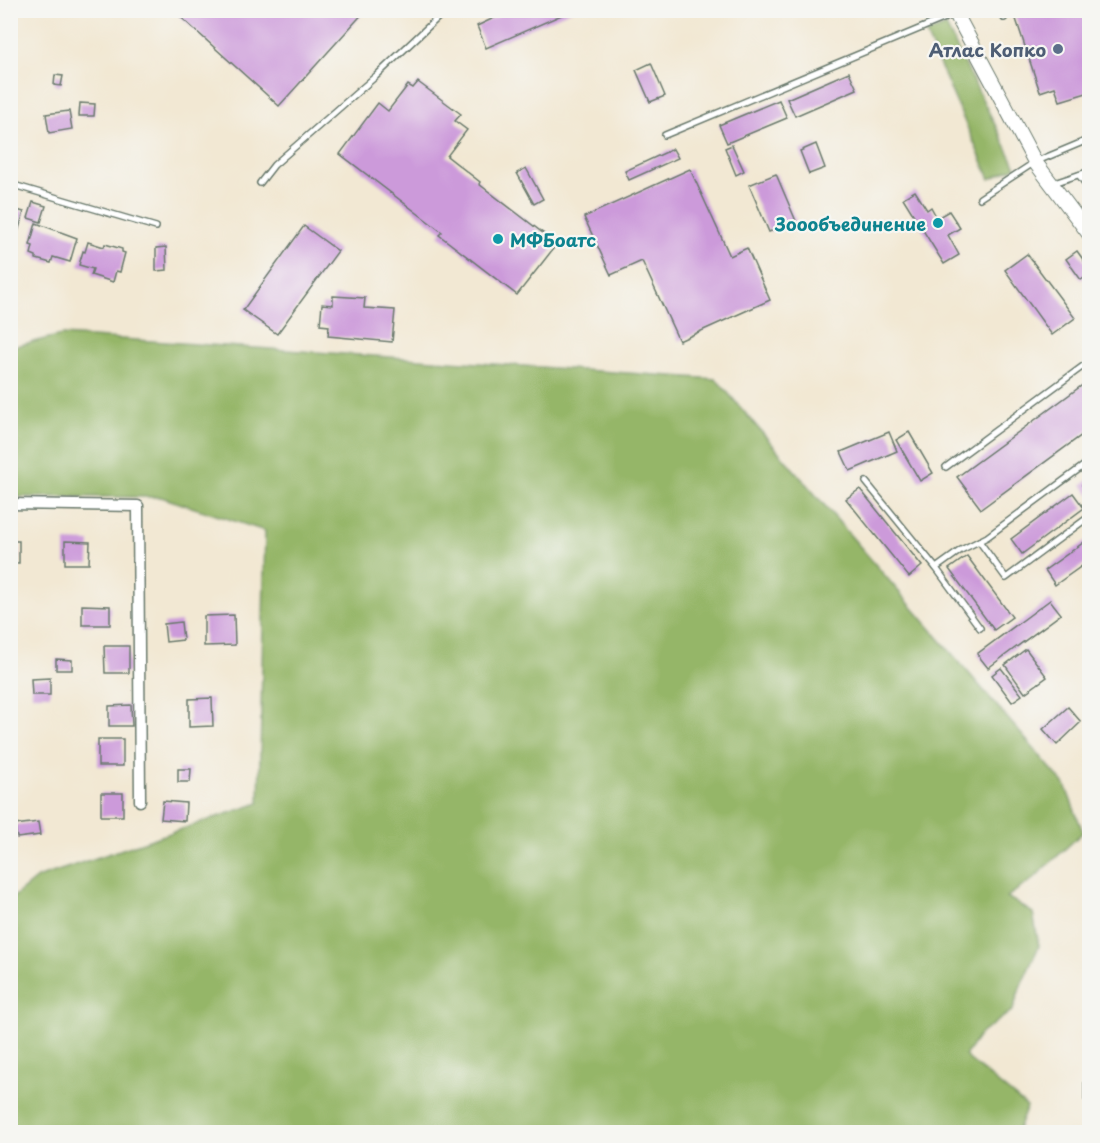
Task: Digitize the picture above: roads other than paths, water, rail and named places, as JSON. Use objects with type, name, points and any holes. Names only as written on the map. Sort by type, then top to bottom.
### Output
[{"type":"street","points":[[955,12],[1035,162],[1089,235]]},
{"type":"street","points":[[10,504],[138,506],[140,801]]},
{"type":"lane","points":[[260,183],[274,165],[376,76],[446,10]]},
{"type":"lane","points":[[1002,10],[1004,18]]},
{"type":"lane","points":[[664,135],[955,12]]},
{"type":"lane","points":[[980,198],[1035,162],[1089,138]]},
{"type":"lane","points":[[1050,183],[1089,171]]},
{"type":"lane","points":[[1079,175],[1089,190]]},
{"type":"lane","points":[[10,184],[156,227]]},
{"type":"lane","points":[[946,467],[1089,361]]},
{"type":"lane","points":[[936,568],[961,550],[979,541],[1089,461]]},
{"type":"lane","points":[[866,482],[936,568],[980,628]]},
{"type":"lane","points":[[979,541],[1006,578],[1089,516]]},
{"type":"place","name":"Атлас Копко","points":[[1058,49]]},
{"type":"place","name":"Зоообъединение","points":[[938,223]]},
{"type":"place","name":"МФБоатс","points":[[498,239]]}]
